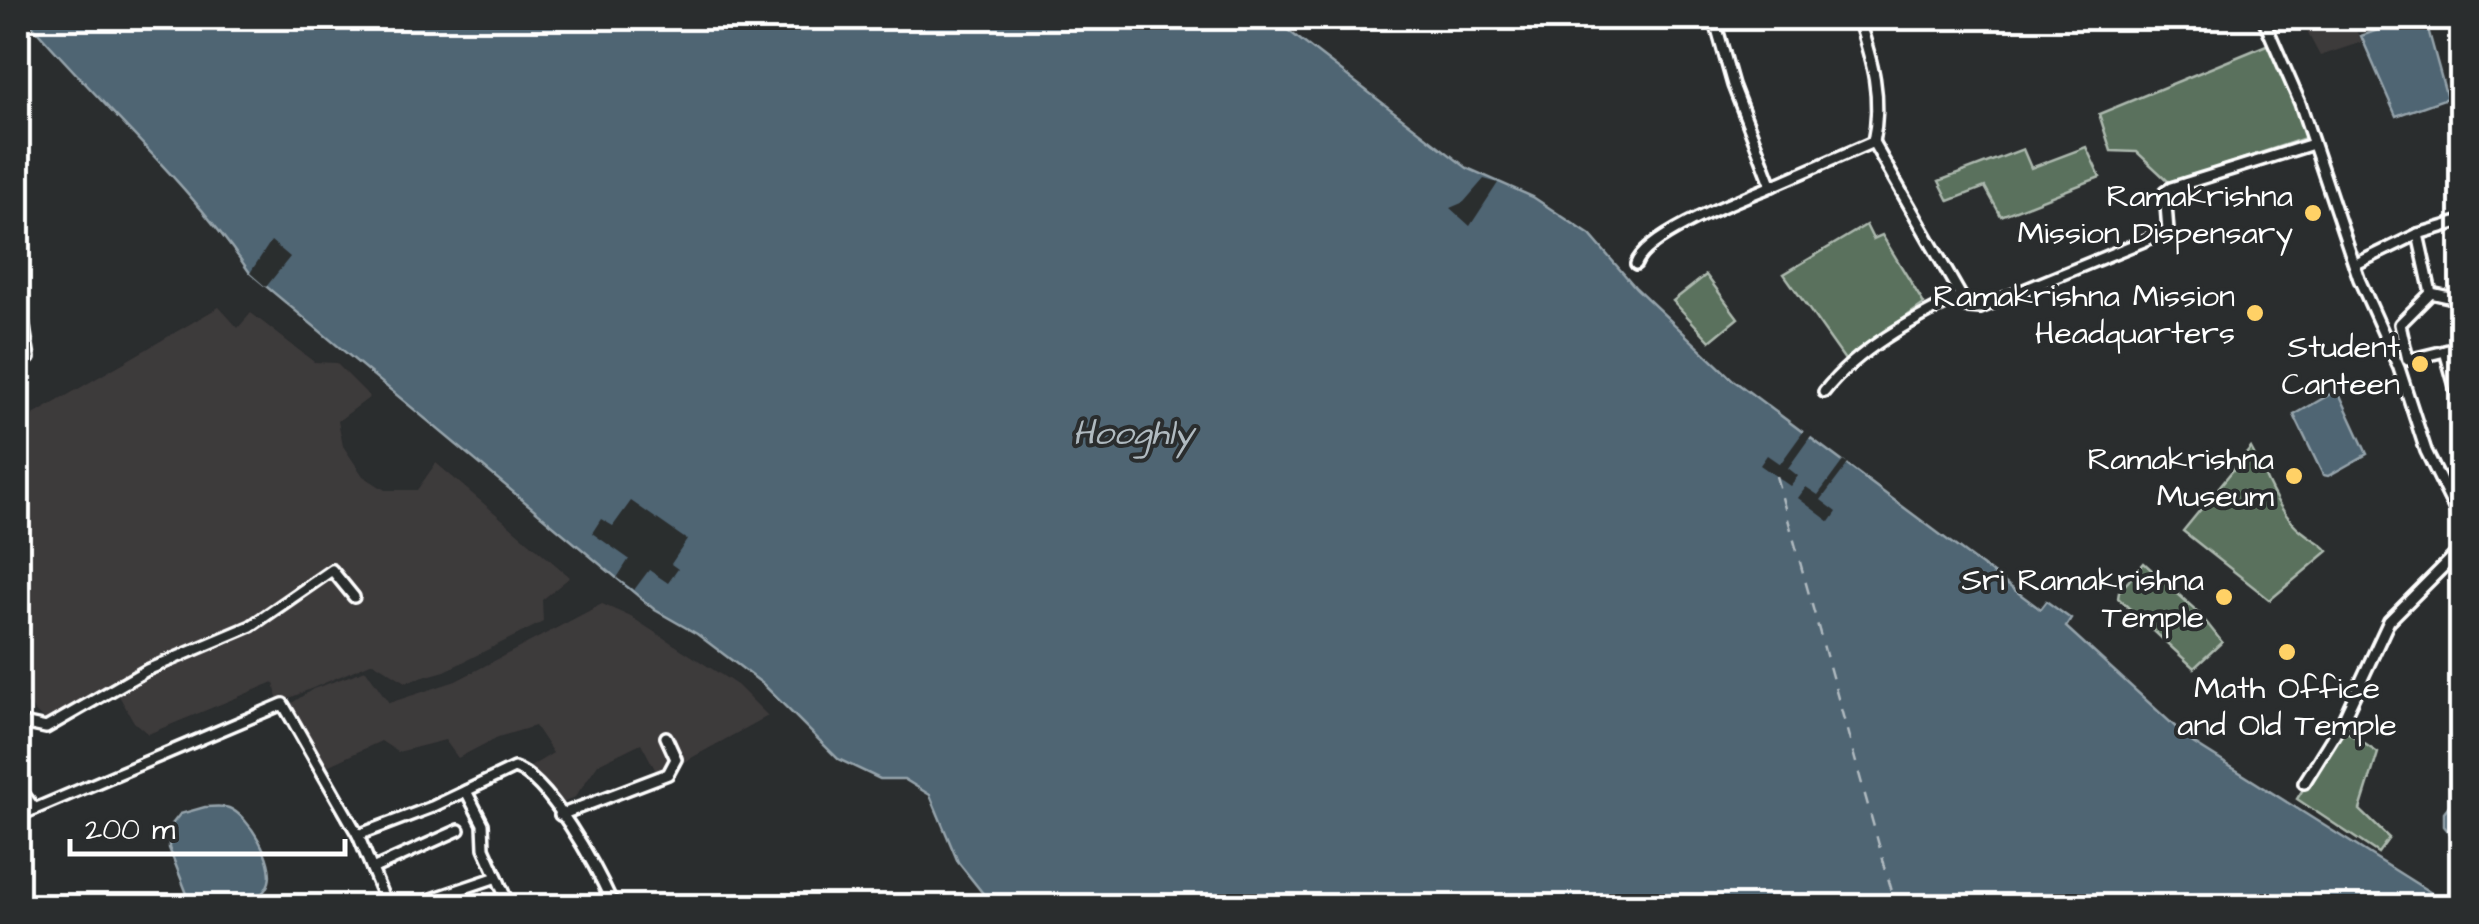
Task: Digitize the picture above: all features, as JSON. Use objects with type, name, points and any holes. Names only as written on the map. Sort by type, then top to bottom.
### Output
[{"type":"street","points":[[1714,18],[1772,186]]},
{"type":"street","points":[[1858,18],[1878,81],[1879,115],[1873,142],[1968,307],[1980,308],[2036,282],[2160,235],[2170,224],[2164,199],[2171,188],[2313,144]]},
{"type":"street","points":[[2263,18],[2399,368],[2426,451],[2462,524]]},
{"type":"street","points":[[1636,264],[1640,252],[1688,225],[1873,142]]},
{"type":"street","points":[[2356,264],[2418,234],[2462,221]]},
{"type":"street","points":[[2418,234],[2431,293]]},
{"type":"street","points":[[18,290],[29,358]]},
{"type":"street","points":[[2431,293],[2462,300]]},
{"type":"street","points":[[2431,293],[2400,324],[2408,360],[2462,346]]},
{"type":"street","points":[[1824,392],[1842,370],[1919,317],[1961,296]]},
{"type":"street","points":[[2445,351],[2462,411]]},
{"type":"street","points":[[2304,783],[2342,722],[2389,621],[2462,548]]},
{"type":"street","points":[[18,722],[46,728],[147,670],[251,626],[332,570],[354,597]]},
{"type":"street","points":[[18,816],[283,704],[358,836],[387,906]]},
{"type":"street","points":[[560,815],[668,774],[676,759],[666,737]]},
{"type":"street","points":[[358,836],[514,768],[526,771],[596,864],[612,902]]},
{"type":"street","points":[[18,787],[35,808]]},
{"type":"street","points":[[466,791],[483,824],[484,848],[509,906]]},
{"type":"street","points":[[372,869],[459,830]]},
{"type":"street","points":[[411,906],[497,877]]},
{"type":"shaded area","points":[[2316,18],[2349,18],[2362,42],[2320,56],[2303,24]]},
{"type":"shaded area","points":[[219,307],[238,328],[251,313],[314,362],[336,363],[370,397],[338,421],[343,446],[363,476],[385,490],[417,490],[436,463],[570,577],[542,600],[543,622],[445,671],[406,682],[373,662],[278,703],[274,682],[148,734],[134,722],[114,687],[47,723],[18,695],[18,424]]},
{"type":"shaded area","points":[[602,604],[631,617],[737,685],[768,716],[671,769],[656,771],[641,743],[598,764],[575,797],[557,806],[530,767],[553,753],[535,726],[498,737],[458,758],[445,740],[398,752],[381,741],[325,767],[289,705],[313,689],[366,670],[389,703],[456,681]]},
{"type":"green space","points":[[2269,44],[2308,137],[2170,183],[2137,152],[2111,151],[2099,114]]},
{"type":"green space","points":[[2086,147],[2100,177],[2001,216],[1985,187],[1949,201],[1939,181],[2023,149],[2031,168]]},
{"type":"green space","points":[[1866,225],[1873,239],[1882,235],[1924,304],[1845,360],[1784,274]]},
{"type":"green space","points":[[1706,275],[1738,318],[1710,341],[1673,301]]},
{"type":"green space","points":[[2251,448],[2286,515],[2328,551],[2270,600],[2183,531]]},
{"type":"green space","points":[[2144,563],[2199,613],[2222,642],[2194,668],[2118,598]]},
{"type":"green space","points":[[2341,728],[2378,753],[2360,810],[2389,838],[2378,853],[2297,799]]},
{"type":"water","name":"Hooghly","points":[[26,18],[1272,18],[1467,168],[1533,197],[1590,235],[1636,288],[1733,380],[2040,609],[2046,601],[2071,619],[2066,627],[2193,743],[2452,906],[993,906],[958,862],[930,795],[904,779],[880,779],[838,759],[763,684],[697,634],[655,610],[250,273],[170,174]]},
{"type":"water","points":[[2411,18],[2425,18],[2447,98],[2396,116],[2361,36]]},
{"type":"water","points":[[2334,392],[2339,393],[2367,454],[2328,476],[2323,475],[2294,415]]},
{"type":"water","points":[[2461,790],[2461,847],[2444,826],[2444,812]]},
{"type":"water","points":[[205,807],[226,807],[237,813],[259,840],[270,873],[264,891],[256,898],[235,906],[210,908],[191,904],[169,848],[169,828],[180,814]]},
{"type":"pier","points":[[1484,179],[1498,183],[1470,226],[1450,208],[1464,202]]},
{"type":"pier","points":[[271,241],[290,257],[266,287],[250,273]]},
{"type":"pier","points":[[1806,428],[1813,433],[1788,468],[1798,476],[1790,486],[1760,465],[1767,455],[1780,464]]},
{"type":"pier","points":[[1843,461],[1848,464],[1821,500],[1837,512],[1830,522],[1798,498],[1806,487],[1818,495]]},
{"type":"pier","points":[[631,501],[687,540],[671,564],[678,569],[668,583],[649,570],[634,590],[617,578],[629,559],[592,533],[601,519],[613,526]]},
{"type":"ferry route","points":[[1776,476],[1896,906]]},
{"type":"place","name":"Ramakrishna Mission Dispensary","points":[[2313,213]]},
{"type":"place","name":"Ramakrishna Mission Headquarters","points":[[2255,313]]},
{"type":"place","name":"Student Canteen","points":[[2420,364]]},
{"type":"place","name":"Ramakrishna Museum","points":[[2294,476]]},
{"type":"place","name":"Sri Ramakrishna Temple","points":[[2224,597]]},
{"type":"place","name":"Math Office and Old Temple","points":[[2287,652]]}]
